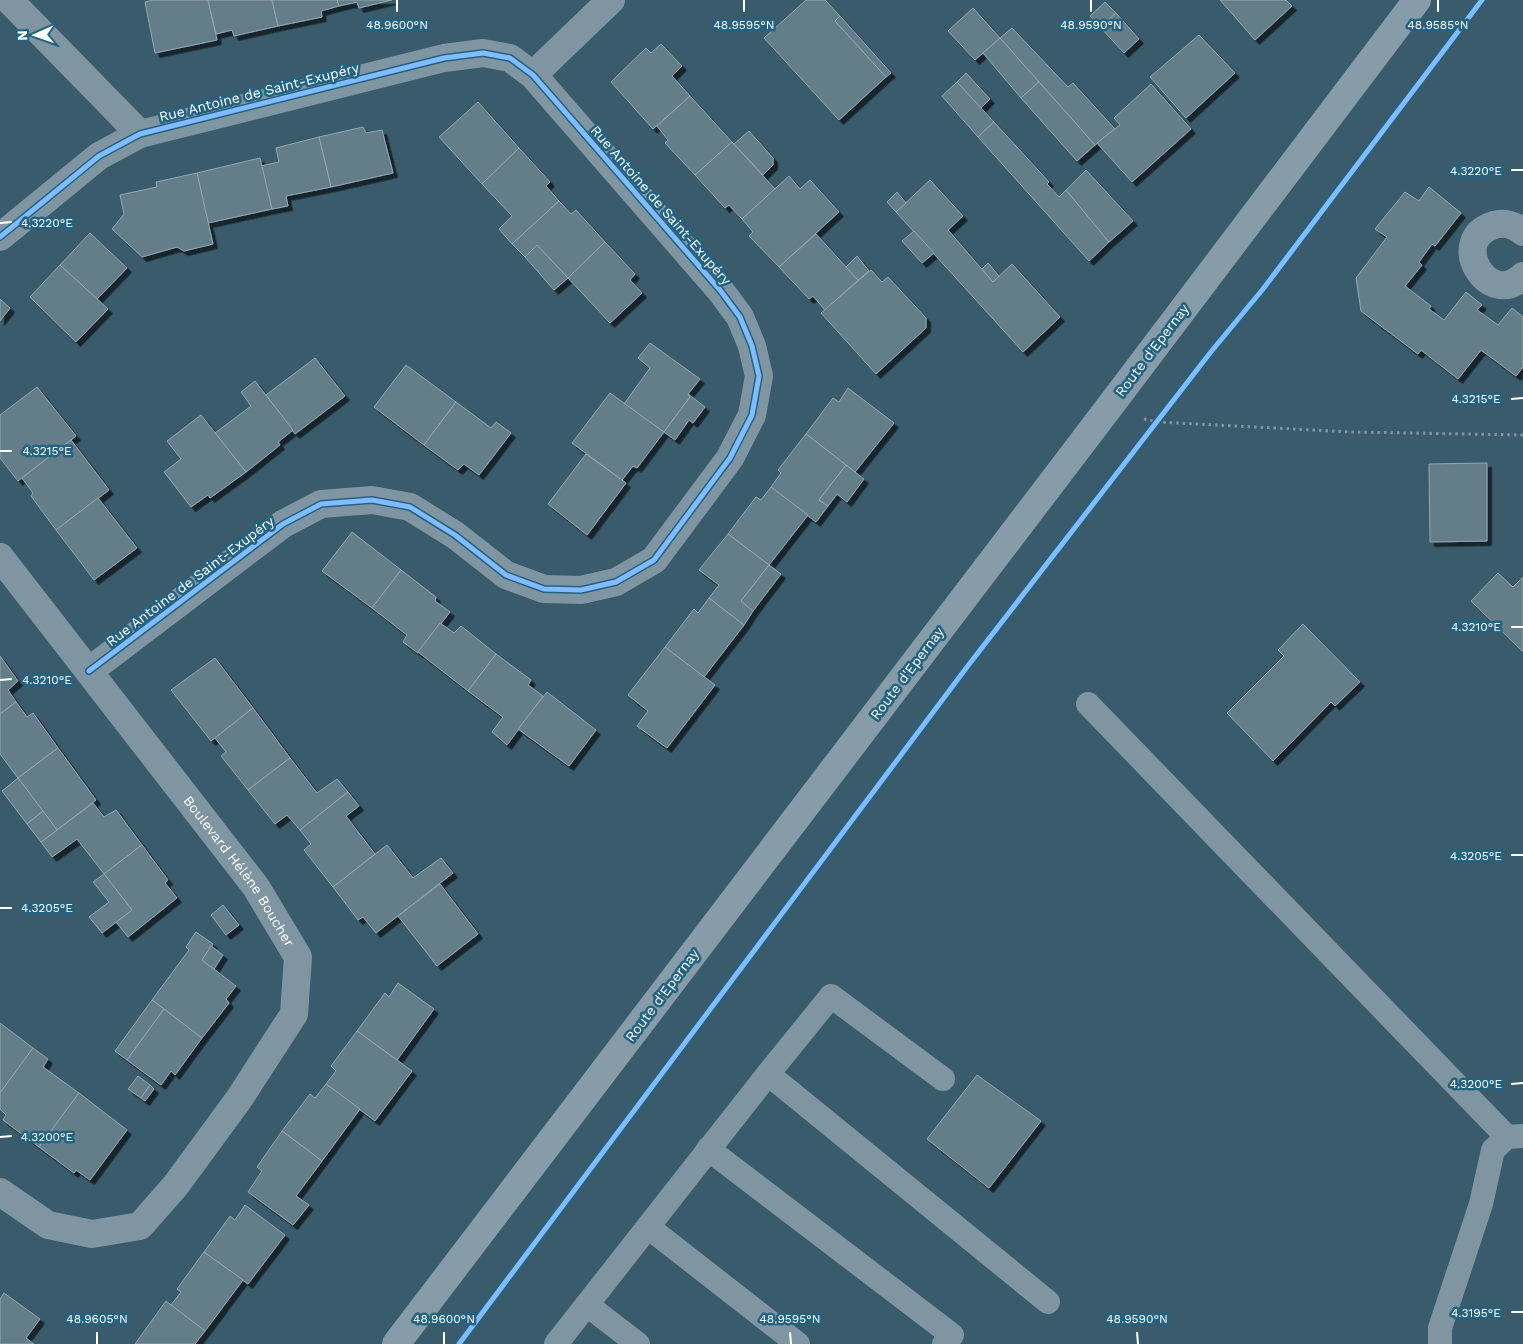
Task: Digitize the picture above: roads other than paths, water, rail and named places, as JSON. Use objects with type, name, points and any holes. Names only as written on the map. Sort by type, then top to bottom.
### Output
[{"type":"main road","name":"Route d'Epernay","points":[[396,1344],[1417,0]]},
{"type":"street","points":[[9,0],[140,134]]},
{"type":"street","points":[[533,75],[611,0]]},
{"type":"street","name":"Rue Antoine de Saint-Exupéry","points":[[0,237],[99,156],[140,134],[444,58],[483,53],[510,58],[533,75],[720,290],[740,317],[752,346],[759,376],[752,416],[730,458],[654,560],[616,582],[581,590],[544,589],[506,575],[454,535],[410,507],[372,500],[321,504],[284,524],[90,671]]},
{"type":"street","points":[[1523,232],[1509,224],[1489,227],[1481,233],[1475,242],[1472,252],[1473,262],[1477,270],[1491,282],[1500,284],[1510,283],[1519,280],[1523,276]]},
{"type":"street","name":"Boulevard Hélène Boucher","points":[[0,557],[256,887],[298,957],[294,1014],[228,1114],[176,1185],[140,1226],[92,1234],[48,1226],[0,1192]]},
{"type":"lane","points":[[1088,704],[1515,1136],[1493,1150],[1481,1204],[1440,1328],[1440,1344]]},
{"type":"lane","points":[[556,1344],[708,1149],[831,996],[943,1079]]},
{"type":"lane","points":[[768,1074],[1048,1302]]},
{"type":"lane","points":[[708,1149],[952,1335],[944,1344]]},
{"type":"lane","points":[[648,1227],[798,1344]]},
{"type":"lane","points":[[587,1305],[638,1344]]}]
